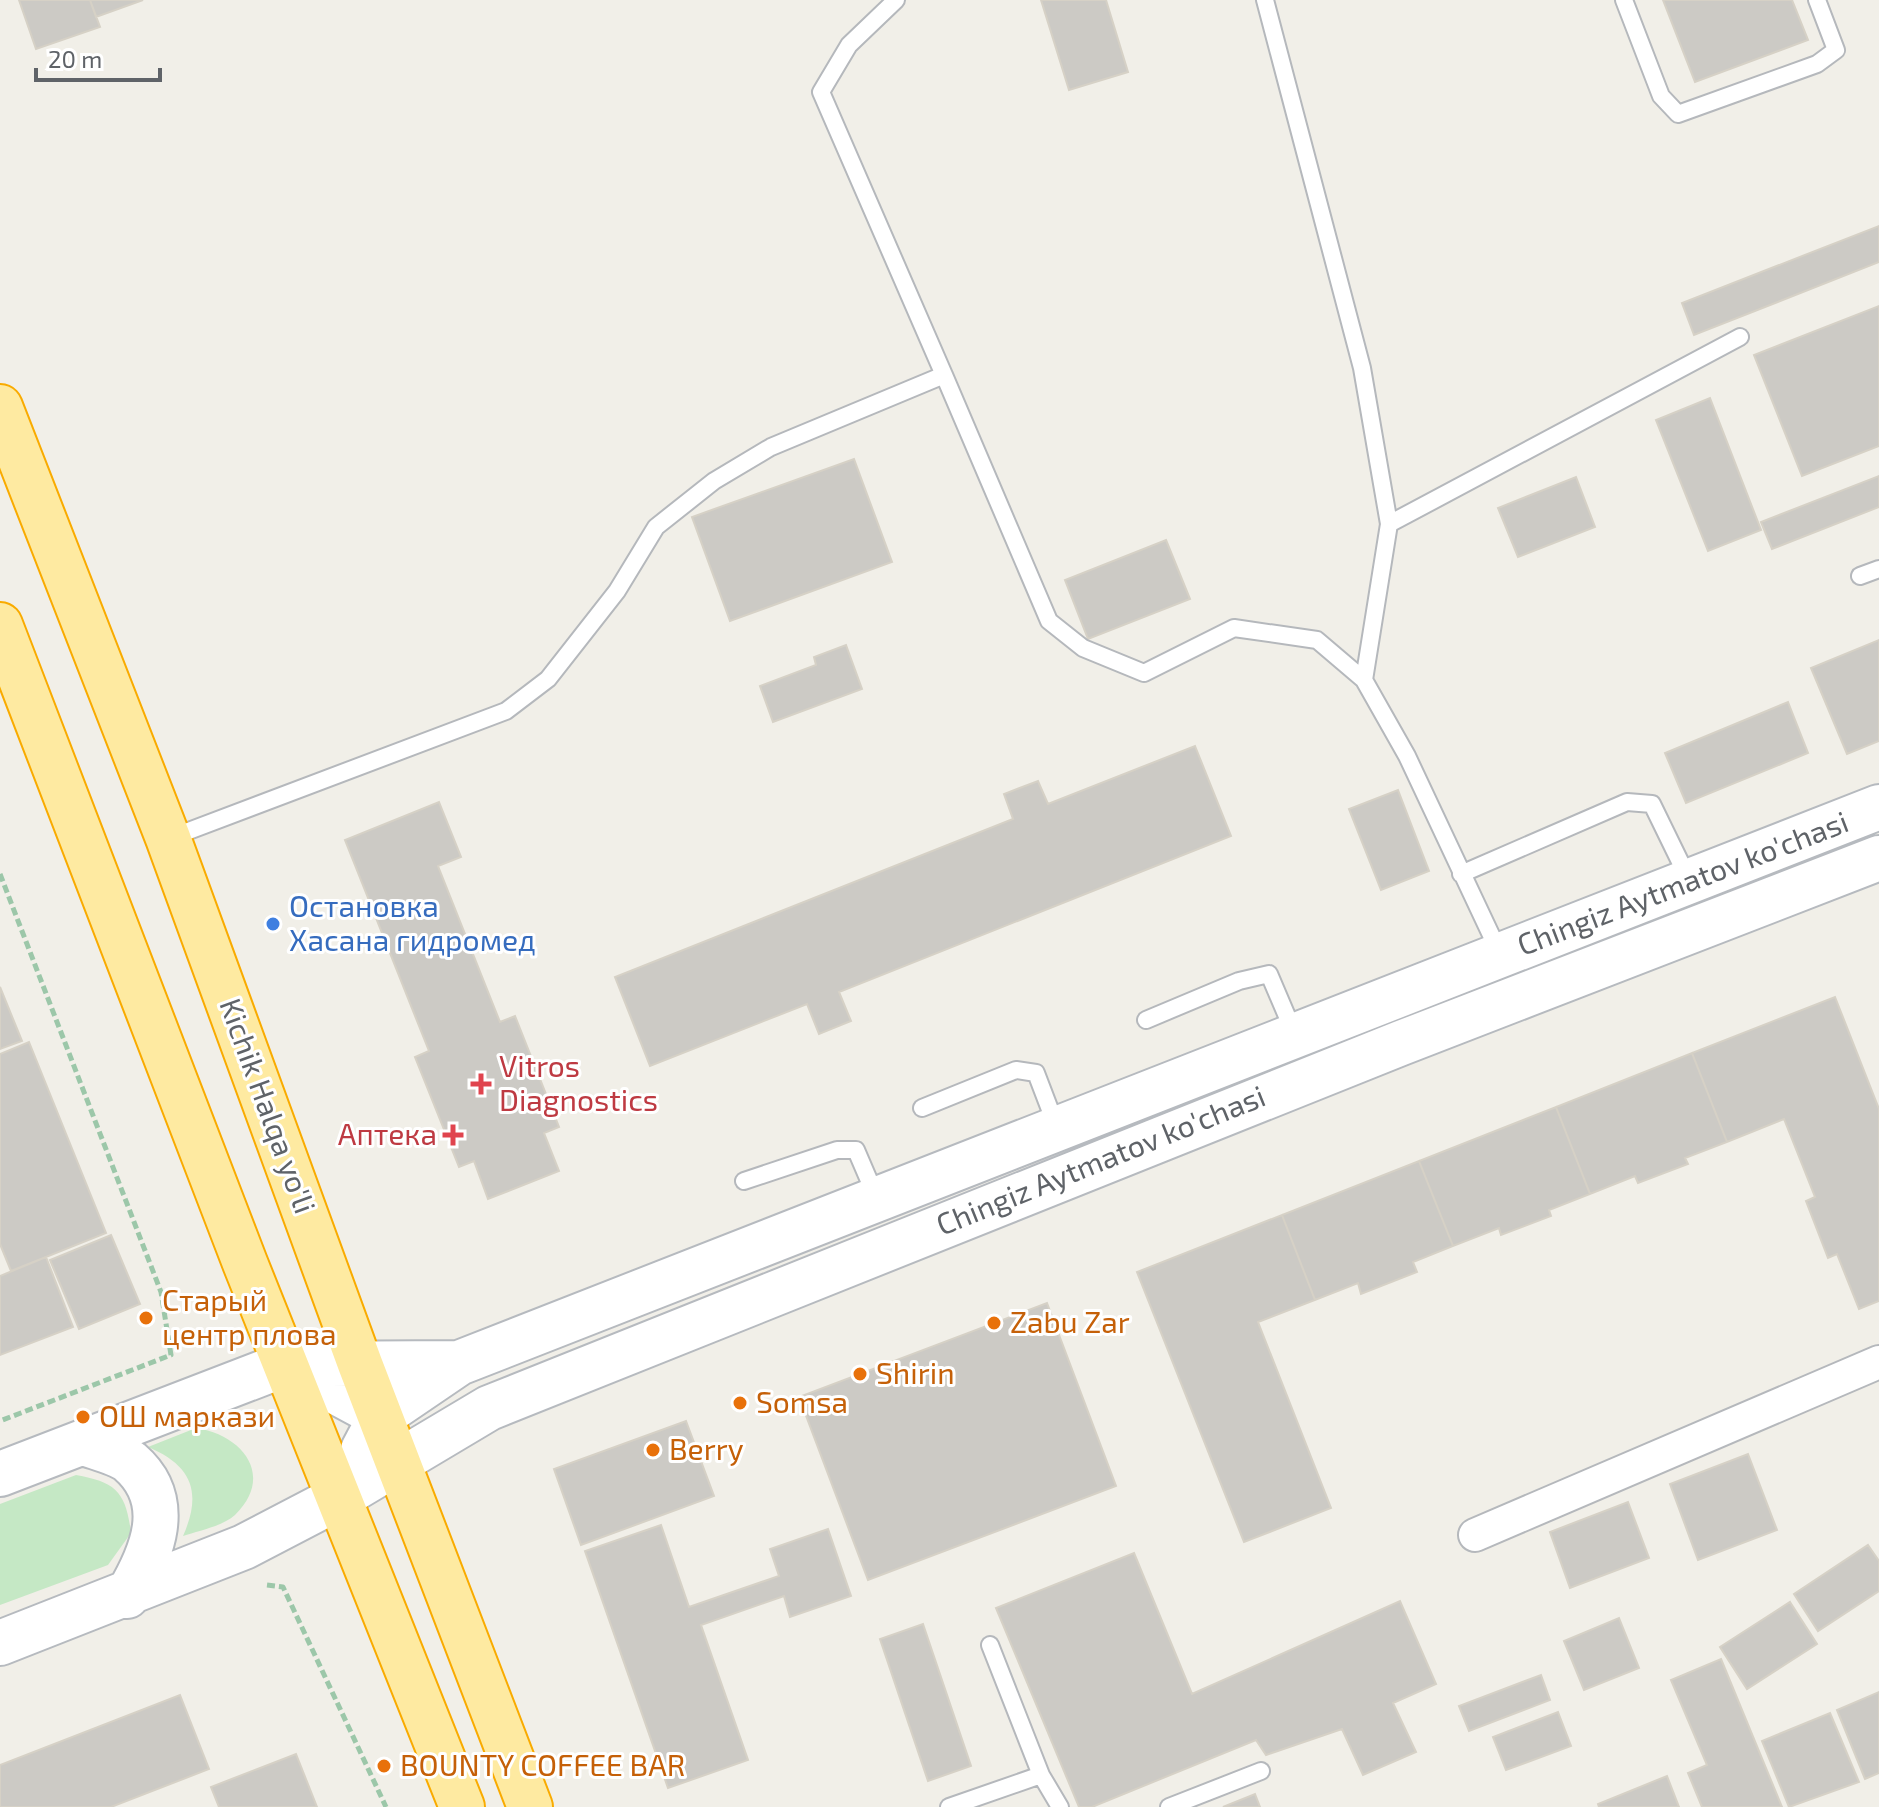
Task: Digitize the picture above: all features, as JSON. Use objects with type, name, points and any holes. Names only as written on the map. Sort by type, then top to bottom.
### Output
[{"type":"highway","name":"Kichik Halqa yo'li","points":[[0,407],[168,838],[360,1364],[530,1807]]},
{"type":"highway","points":[[3,644],[462,1807]]},
{"type":"main road","name":"Chingiz Aytmatov ko'chasi","points":[[338,1498],[381,1416],[459,1363],[1879,807]]},
{"type":"main road","name":"Chingiz Aytmatov ko'chasi","points":[[0,1643],[127,1596],[244,1547],[338,1498],[489,1408],[709,1317],[1879,858]]},
{"type":"main road","name":"Chingiz Aytmatov ko'chasi","points":[[0,1474],[286,1364],[459,1363]]},
{"type":"main road","points":[[286,1364],[381,1416]]},
{"type":"main road","points":[[84,1443],[129,1461],[153,1493],[157,1529],[147,1562],[127,1596]]},
{"type":"street","points":[[1475,1535],[1879,1362]]},
{"type":"lane","points":[[896,0],[849,45],[821,92],[1049,621],[1083,648],[1144,673],[1234,628],[1317,640],[1364,680],[1407,756],[1500,956]]},
{"type":"lane","points":[[1265,0],[1362,368],[1389,524],[1364,680]]},
{"type":"lane","points":[[1624,0],[1661,96],[1678,114],[1817,64],[1836,50],[1817,0]]},
{"type":"lane","points":[[1389,524],[1740,337]]},
{"type":"lane","points":[[168,838],[506,711],[548,679],[617,591],[656,527],[714,481],[771,447],[944,375]]},
{"type":"lane","points":[[1860,576],[1879,569]]},
{"type":"lane","points":[[1461,874],[1627,802],[1652,804],[1690,881]]},
{"type":"lane","points":[[1146,1020],[1239,981],[1269,974],[1295,1036]]},
{"type":"lane","points":[[922,1108],[1016,1070],[1036,1073],[1057,1130]]},
{"type":"lane","points":[[744,1181],[837,1150],[856,1150],[878,1201]]},
{"type":"lane","points":[[990,1645],[1041,1775],[1060,1807]]},
{"type":"lane","points":[[1169,1807],[1261,1771]]},
{"type":"lane","points":[[949,1807],[1041,1775]]},
{"type":"path","points":[[0,874],[161,1292],[171,1355],[0,1421]]},
{"type":"path","points":[[259,1583],[283,1587],[386,1807]]},
{"type":"green space","points":[[196,1428],[213,1432],[240,1448],[253,1472],[252,1486],[247,1500],[230,1519],[183,1536],[192,1507],[190,1482],[175,1463],[148,1447]]},
{"type":"green space","points":[[76,1475],[101,1481],[117,1491],[126,1508],[131,1533],[108,1565],[0,1605],[0,1504]]},
{"type":"building","points":[[19,0],[90,0],[100,27],[36,49]]},
{"type":"building","points":[[90,0],[143,0],[96,17]]},
{"type":"building","points":[[1041,0],[1106,0],[1128,72],[1069,90]]},
{"type":"building","points":[[1663,0],[1792,0],[1808,40],[1695,82]]},
{"type":"building","points":[[1879,226],[1879,262],[1694,335],[1682,303]]},
{"type":"building","points":[[1879,306],[1879,446],[1802,476],[1754,355]]},
{"type":"building","points":[[1710,398],[1761,530],[1708,551],[1656,420]]},
{"type":"building","points":[[854,459],[892,562],[730,621],[692,517]]},
{"type":"building","points":[[1879,476],[1879,507],[1772,549],[1761,522]]},
{"type":"building","points":[[1576,477],[1595,527],[1518,557],[1498,508]]},
{"type":"building","points":[[1166,540],[1190,599],[1088,639],[1065,580]]},
{"type":"building","points":[[1879,640],[1879,741],[1847,754],[1811,668]]},
{"type":"building","points":[[846,645],[862,689],[773,722],[760,686],[816,665],[814,657]]},
{"type":"building","points":[[1788,702],[1808,753],[1686,803],[1665,753]]},
{"type":"building","points":[[1195,746],[1231,836],[839,992],[851,1021],[819,1034],[807,1004],[650,1066],[615,977],[1013,819],[1004,794],[1038,781],[1048,804]]},
{"type":"building","points":[[1398,790],[1429,871],[1381,890],[1349,809]]},
{"type":"building","points":[[439,802],[461,857],[438,866],[500,1022],[515,1016],[559,1127],[544,1133],[559,1171],[488,1199],[474,1161],[459,1167],[415,1057],[429,1051],[345,840]]},
{"type":"building","points":[[0,987],[22,1041],[0,1049]]},
{"type":"building","points":[[1835,997],[1879,1109],[1879,1301],[1859,1309],[1837,1254],[1828,1258],[1806,1201],[1815,1197],[1784,1119],[1727,1142],[1692,1053]]},
{"type":"building","points":[[29,1042],[106,1233],[11,1271],[0,1244],[0,1054]]},
{"type":"building","points":[[1692,1053],[1727,1142],[1685,1158],[1688,1164],[1638,1183],[1635,1176],[1590,1194],[1556,1107]]},
{"type":"building","points":[[1556,1107],[1590,1194],[1549,1210],[1551,1216],[1501,1235],[1499,1228],[1453,1246],[1419,1161]]},
{"type":"building","points":[[1419,1161],[1453,1246],[1413,1262],[1417,1272],[1361,1294],[1358,1283],[1315,1300],[1282,1215]]},
{"type":"building","points":[[1282,1215],[1315,1300],[1258,1322],[1331,1508],[1244,1542],[1137,1272]]},
{"type":"building","points":[[111,1235],[140,1304],[79,1329],[50,1260]]},
{"type":"building","points":[[46,1257],[73,1327],[0,1355],[0,1276]]},
{"type":"building","points":[[1047,1303],[1116,1486],[868,1580],[799,1397]]},
{"type":"building","points":[[686,1421],[714,1496],[581,1545],[554,1469]]},
{"type":"building","points":[[1748,1454],[1777,1530],[1698,1560],[1670,1484]]},
{"type":"building","points":[[1628,1502],[1649,1558],[1570,1588],[1550,1532]]},
{"type":"building","points":[[661,1525],[689,1607],[779,1576],[770,1549],[828,1529],[851,1596],[790,1617],[784,1596],[701,1625],[748,1760],[668,1788],[585,1551]]},
{"type":"building","points":[[1868,1545],[1879,1561],[1879,1591],[1818,1631],[1794,1594]]},
{"type":"building","points":[[1134,1553],[1192,1694],[1400,1601],[1436,1684],[1393,1703],[1416,1752],[1363,1775],[1342,1729],[1266,1755],[1256,1740],[1092,1807],[1079,1807],[996,1608]]},
{"type":"building","points":[[1790,1602],[1817,1644],[1747,1689],[1720,1647]]},
{"type":"building","points":[[1619,1618],[1639,1668],[1584,1690],[1564,1641]]},
{"type":"building","points":[[923,1624],[971,1766],[928,1781],[880,1639]]},
{"type":"building","points":[[1721,1659],[1782,1807],[1702,1807],[1688,1773],[1707,1765],[1671,1680]]},
{"type":"building","points":[[1541,1675],[1550,1700],[1469,1731],[1459,1706]]},
{"type":"building","points":[[1879,1692],[1879,1773],[1865,1779],[1837,1710]]},
{"type":"building","points":[[180,1695],[209,1769],[111,1807],[0,1807],[0,1765]]},
{"type":"building","points":[[1558,1712],[1571,1746],[1506,1770],[1493,1737]]},
{"type":"building","points":[[1830,1713],[1859,1782],[1789,1807],[1762,1741]]},
{"type":"building","points":[[296,1754],[317,1807],[219,1807],[211,1787]]},
{"type":"building","points":[[1667,1776],[1679,1807],[1599,1807],[1598,1804]]},
{"type":"building","points":[[1255,1794],[1260,1807],[1223,1807]]},
{"type":"place","name":"Остановка Хасана гидромед","points":[[273,924]]},
{"type":"place","name":"Vitros Diagnostics","points":[[481,1084]]},
{"type":"place","name":"Аптека","points":[[453,1135]]},
{"type":"place","name":"Старый центр плова","points":[[146,1318]]},
{"type":"place","name":"Zabu Zar","points":[[994,1323]]},
{"type":"place","name":"Shirin","points":[[860,1374]]},
{"type":"place","name":"Somsa","points":[[740,1403]]},
{"type":"place","name":"ОШ маркази","points":[[83,1417]]},
{"type":"place","name":"Berry","points":[[653,1450]]},
{"type":"place","name":"BOUNTY COFFEE BAR","points":[[384,1766]]}]
